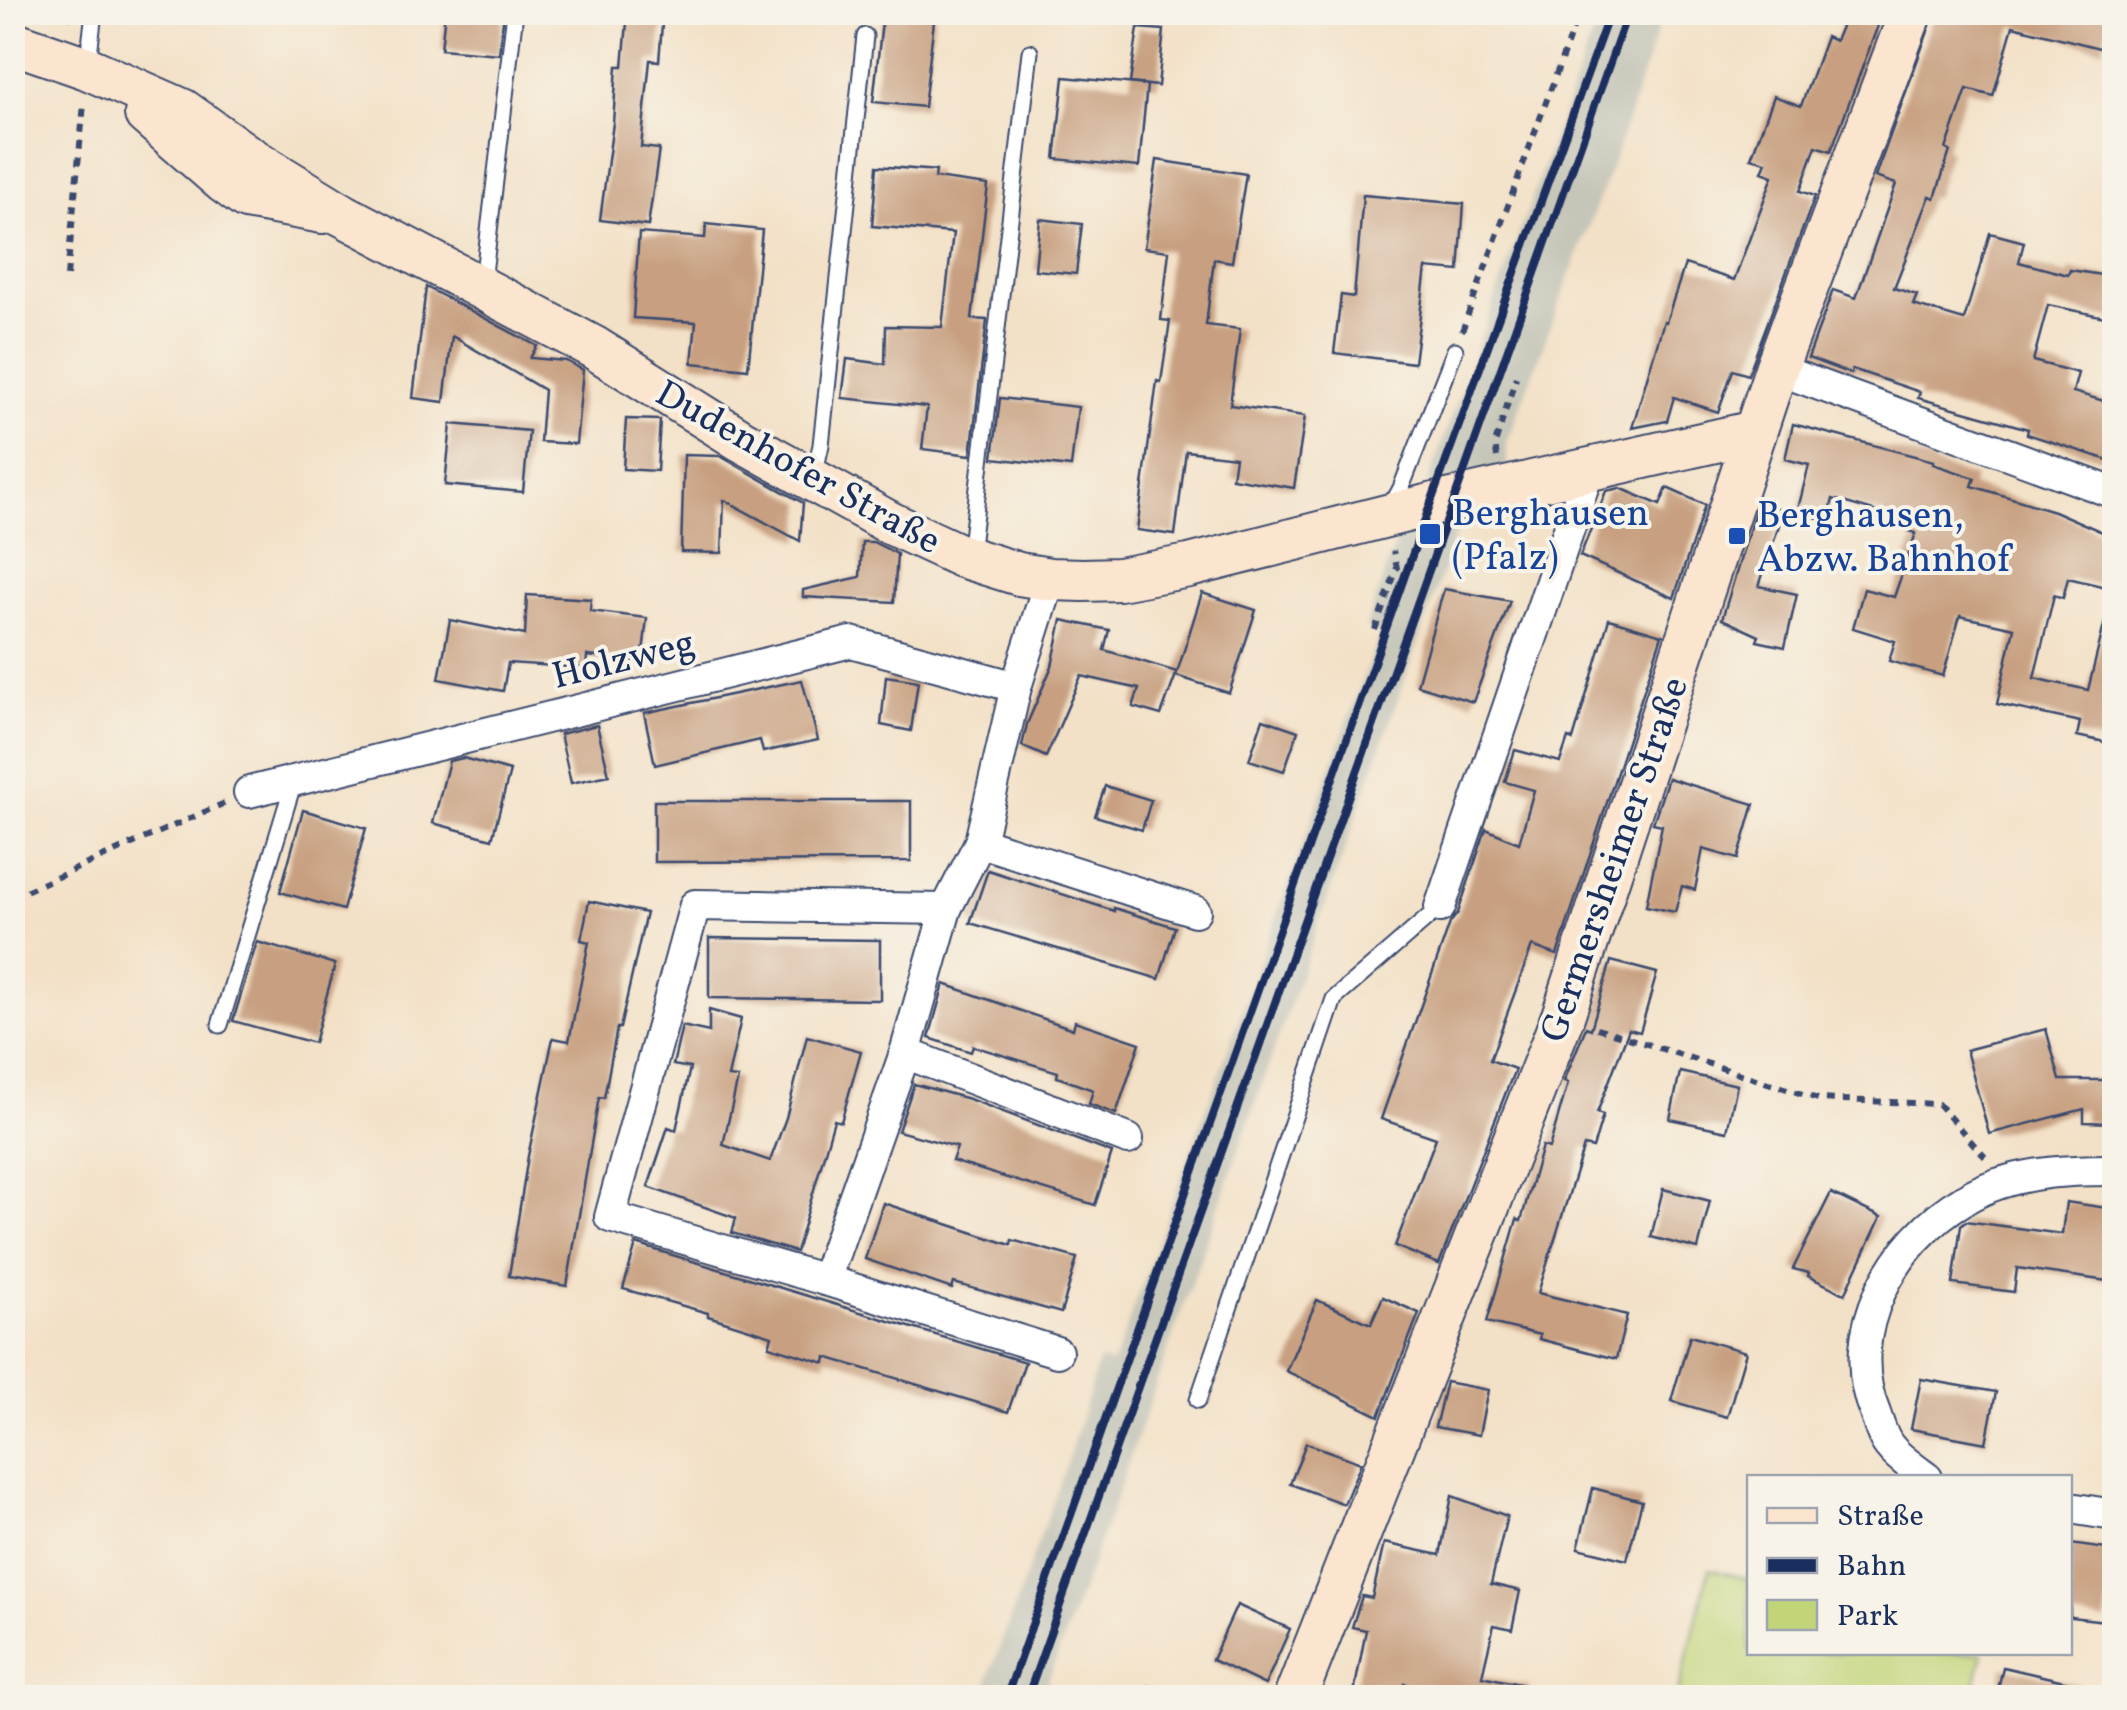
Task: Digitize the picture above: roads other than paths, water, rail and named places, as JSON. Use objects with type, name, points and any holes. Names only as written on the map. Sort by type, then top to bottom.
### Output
[{"type":"street","name":"Germersheimer Straße","points":[[1295,1698],[1562,1016],[1776,370],[1911,12]]},
{"type":"street","name":"Dudenhofer Straße","points":[[12,42],[88,68],[182,110],[247,156],[344,214],[593,346],[741,440],[890,523],[970,559],[1050,580],[1119,578],[1189,566],[1503,488],[1756,432]]},
{"type":"street","points":[[1776,370],[2114,493]]},
{"type":"street","points":[[1440,907],[1588,470]]},
{"type":"street","points":[[825,1280],[905,1052],[946,909],[980,842],[1016,687],[1050,580]]},
{"type":"street","name":"Holzweg","points":[[249,792],[852,642],[1016,687]]},
{"type":"street","points":[[980,842],[1195,910]]},
{"type":"street","points":[[946,909],[695,904],[610,1217],[1057,1352]]},
{"type":"street","points":[[905,1052],[1128,1139]]},
{"type":"street","points":[[1923,1475],[1889,1447],[1864,1388],[1865,1340],[1880,1294],[1898,1257],[1928,1223],[1967,1198],[2006,1180],[2062,1171],[2114,1170]]},
{"type":"street","points":[[2072,1508],[2114,1515]]},
{"type":"lane","points":[[88,68],[94,12]]},
{"type":"lane","points":[[482,286],[515,12]]},
{"type":"lane","points":[[814,480],[865,36]]},
{"type":"lane","points":[[970,559],[1030,52]]},
{"type":"lane","points":[[1384,517],[1401,488],[1455,350]]},
{"type":"lane","points":[[220,1025],[294,781]]},
{"type":"lane","points":[[1198,1400],[1334,999],[1440,907]]},
{"type":"lane","points":[[1136,1698],[1150,1694],[1172,1698]]},
{"type":"railway","points":[[1006,1698],[1430,505],[1610,12]]},
{"type":"railway","points":[[1027,1698],[1628,12]]},
{"type":"place","name":"Berghausen (Pfalz)","points":[[1430,534]]},
{"type":"place","name":"Berghausen, Abzw. Bahnhof","points":[[1737,536]]}]
